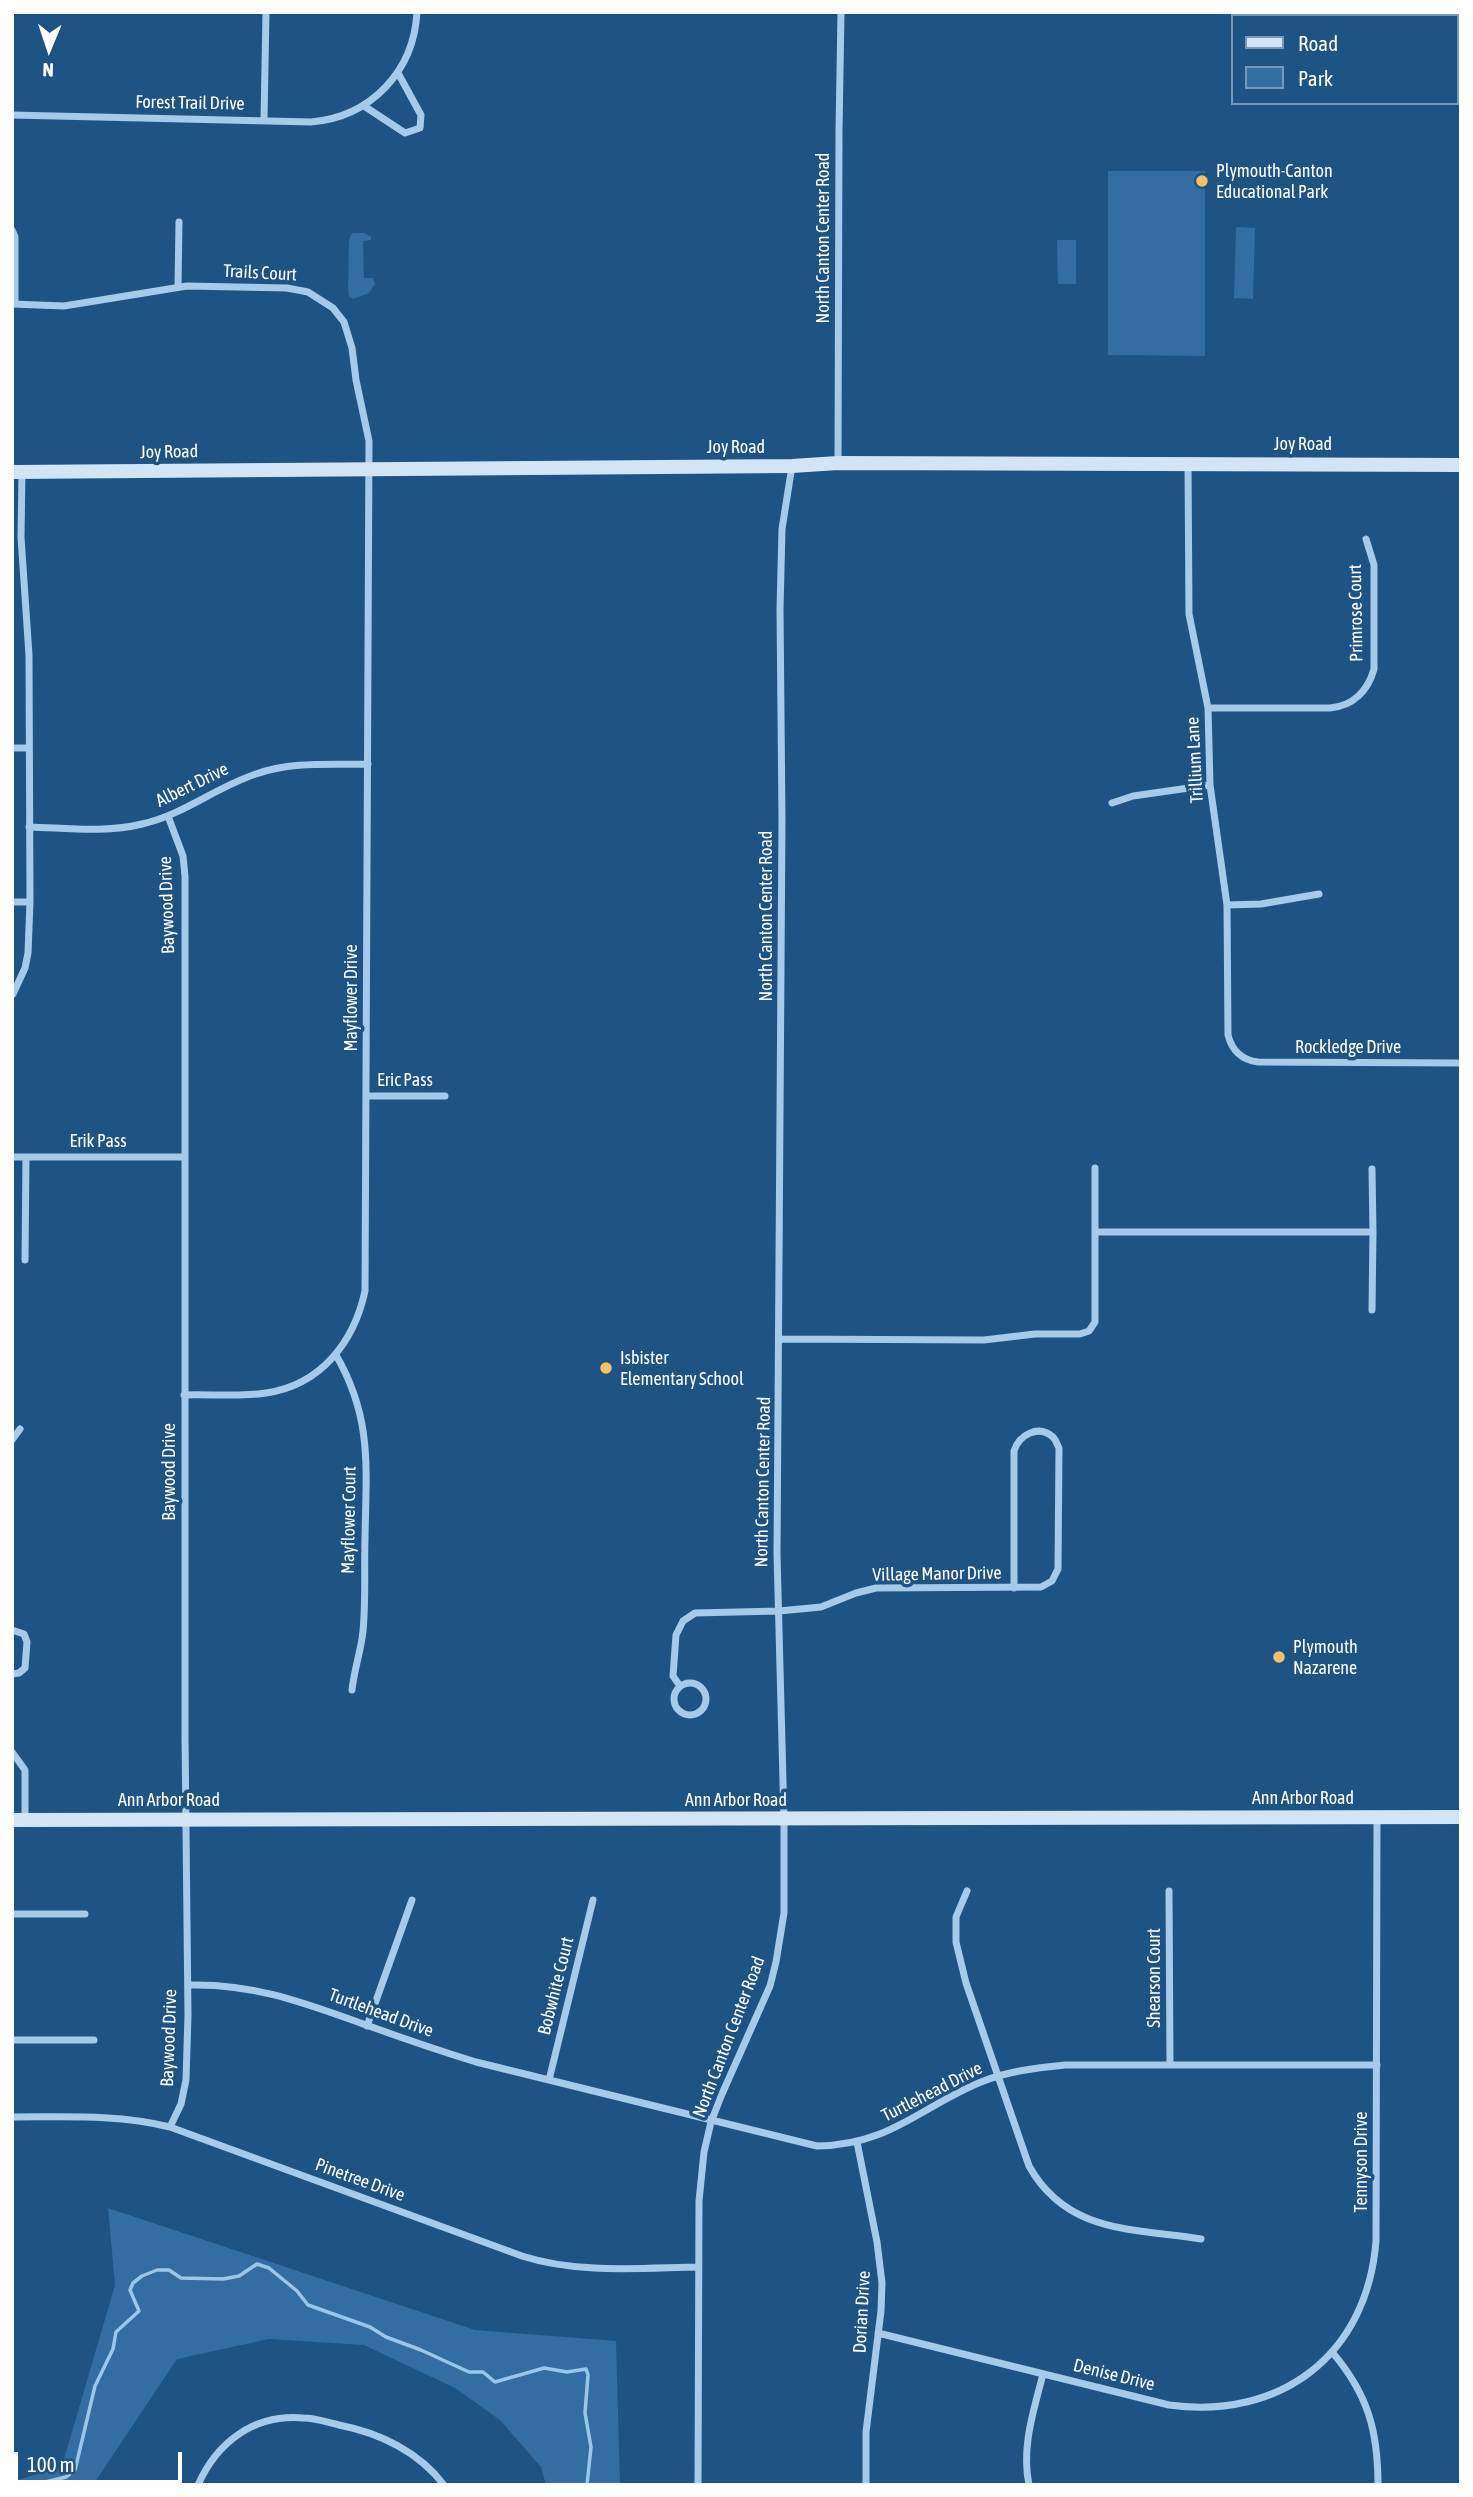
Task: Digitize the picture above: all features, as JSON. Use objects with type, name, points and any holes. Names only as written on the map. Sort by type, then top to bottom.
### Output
[{"type":"street","points":[[264,120],[266,12]]},
{"type":"street","name":"Forest Trail Drive","points":[[12,114],[318,121],[338,117],[364,106],[382,92],[398,73],[413,42],[417,12]]},
{"type":"street","name":"North Canton Center Road","points":[[838,463],[838,144],[841,12]]},
{"type":"street","points":[[364,106],[405,133],[419,128],[421,115],[398,73]]},
{"type":"street","points":[[178,287],[179,222]]},
{"type":"street","points":[[12,230],[15,237],[13,304]]},
{"type":"street","name":"Trails Court","points":[[13,304],[64,306],[178,287],[296,289],[316,295],[333,307],[343,319],[352,348],[369,441],[368,470]]},
{"type":"street","name":"Joy Road","points":[[17,472],[792,466],[838,463],[1461,464]]},
{"type":"street","name":"Trillium Lane","points":[[1188,463],[1189,614],[1208,708],[1210,785],[1227,905],[1228,1035],[1238,1054]]},
{"type":"street","name":"North Canton Center Road","points":[[698,2485],[699,2183],[711,2122],[763,2003],[776,1962],[784,1913],[777,1554],[782,820],[780,602],[782,528],[792,466]]},
{"type":"street","name":"Mayflower Drive","points":[[184,1395],[278,1391],[310,1377],[336,1355],[355,1325],[365,1291],[368,470]]},
{"type":"street","points":[[13,995],[25,968],[28,953],[30,902],[29,655],[17,472]]},
{"type":"street","name":"Primrose Court","points":[[1208,708],[1330,708],[1344,706],[1361,695],[1374,669],[1374,565],[1366,540]]},
{"type":"street","points":[[12,748],[29,748]]},
{"type":"street","name":"Albert Drive","points":[[29,827],[123,828],[168,816],[243,779],[270,769],[302,765],[368,764]]},
{"type":"street","points":[[1112,803],[1133,796],[1210,785]]},
{"type":"street","name":"Baywood Drive","points":[[168,816],[181,849],[185,876],[184,1395],[188,1984],[186,2080],[181,2104],[170,2127]]},
{"type":"street","points":[[1227,905],[1261,904],[1319,894]]},
{"type":"street","points":[[12,902],[30,902]]},
{"type":"street","name":"Rockledge Drive","points":[[1238,1054],[1258,1062],[1461,1063]]},
{"type":"street","name":"Eric Pass","points":[[366,1096],[445,1096]]},
{"type":"street","name":"Erik Pass","points":[[12,1157],[184,1157]]},
{"type":"street","points":[[25,1260],[26,1157]]},
{"type":"street","points":[[780,1339],[984,1340],[1035,1334],[1085,1333],[1095,1322],[1095,1168]]},
{"type":"street","points":[[1372,1169],[1372,1310]]},
{"type":"street","points":[[1094,1232],[1373,1232]]},
{"type":"street","name":"Mayflower Court","points":[[336,1355],[356,1395],[365,1438],[363,1633],[352,1689]]},
{"type":"street","points":[[12,1440],[20,1429]]},
{"type":"street","name":"Village Manor Drive","points":[[680,1686],[673,1676],[673,1653],[680,1625],[688,1617],[702,1611],[779,1611],[821,1607],[876,1588],[1014,1588],[1041,1587],[1048,1584],[1058,1569],[1059,1448],[1052,1437],[1041,1432],[1024,1436],[1014,1451],[1014,1588]]},
{"type":"street","points":[[12,1630],[20,1631],[26,1637],[27,1652],[25,1668],[12,1674]]},
{"type":"street","points":[[690,1683],[702,1689],[706,1702],[701,1712],[691,1716],[677,1709],[674,1695],[680,1686],[690,1683]]},
{"type":"street","points":[[12,1752],[25,1770],[19,1820]]},
{"type":"street","name":"Tennyson Drive","points":[[1332,2352],[1361,2309],[1375,2264],[1377,1817]]},
{"type":"street","name":"Ann Arbor Road","points":[[19,1820],[1461,1817]]},
{"type":"street","points":[[967,1891],[956,1917],[956,1942],[966,1983],[1029,2166],[1038,2182],[1058,2204],[1101,2224],[1201,2239]]},
{"type":"street","name":"Shearson Court","points":[[1170,1891],[1170,2065]]},
{"type":"street","points":[[367,2026],[412,1900]]},
{"type":"street","name":"Bobwhite Court","points":[[550,2080],[593,1900]]},
{"type":"street","points":[[12,1913],[85,1914]]},
{"type":"street","name":"Turtlehead Drive","points":[[188,1984],[228,1985],[271,1992],[427,2048],[806,2145],[828,2146],[857,2142],[891,2131],[979,2083],[1026,2068],[1065,2065],[1377,2065]]},
{"type":"street","points":[[12,2040],[94,2040]]},
{"type":"street","name":"Pinetree Drive","points":[[12,2117],[116,2117],[170,2127],[536,2261],[581,2268],[698,2267]]},
{"type":"street","name":"Dorian Drive","points":[[857,2142],[881,2265],[882,2301],[866,2432],[866,2485]]},
{"type":"street","name":"Denise Drive","points":[[878,2333],[1169,2405],[1216,2408],[1248,2402],[1285,2389],[1311,2372],[1332,2352]]},
{"type":"street","points":[[1332,2352],[1347,2370],[1369,2412],[1377,2449],[1378,2485]]},
{"type":"street","points":[[1029,2485],[1027,2445],[1044,2374]]},
{"type":"street","points":[[198,2485],[215,2454],[228,2440],[257,2424],[286,2417],[352,2427],[388,2440],[424,2464],[444,2485]]},
{"type":"green space","points":[[1108,171],[1205,171],[1205,356],[1108,355]]},
{"type":"green space","points":[[1236,227],[1255,228],[1253,299],[1234,298]]},
{"type":"green space","points":[[352,233],[365,233],[371,237],[371,240],[363,241],[364,278],[373,278],[375,284],[369,293],[353,299],[348,291],[349,240]]},
{"type":"green space","points":[[1057,240],[1076,240],[1076,284],[1058,284]]},
{"type":"green space","points":[[108,2208],[475,2330],[616,2341],[620,2485],[546,2485],[541,2467],[500,2420],[455,2388],[364,2345],[269,2339],[177,2359],[93,2485],[12,2485],[12,2482],[62,2466],[115,2285]]},
{"type":"waterway","points":[[33,2485],[66,2477],[75,2470],[95,2386],[113,2349],[116,2332],[139,2311],[130,2290],[133,2283],[157,2270],[169,2270],[181,2278],[223,2279],[239,2276],[257,2264],[269,2268],[297,2291],[308,2305],[370,2327],[386,2337],[469,2372],[483,2372],[495,2382],[544,2368],[567,2372],[586,2369],[588,2375],[585,2413],[591,2447],[587,2485]]},
{"type":"place","name":"Plymouth-Canton Educational Park","points":[[1202,181]]},
{"type":"place","name":"Isbister Elementary School","points":[[606,1368]]},
{"type":"place","name":"Plymouth Nazarene","points":[[1279,1657]]}]
